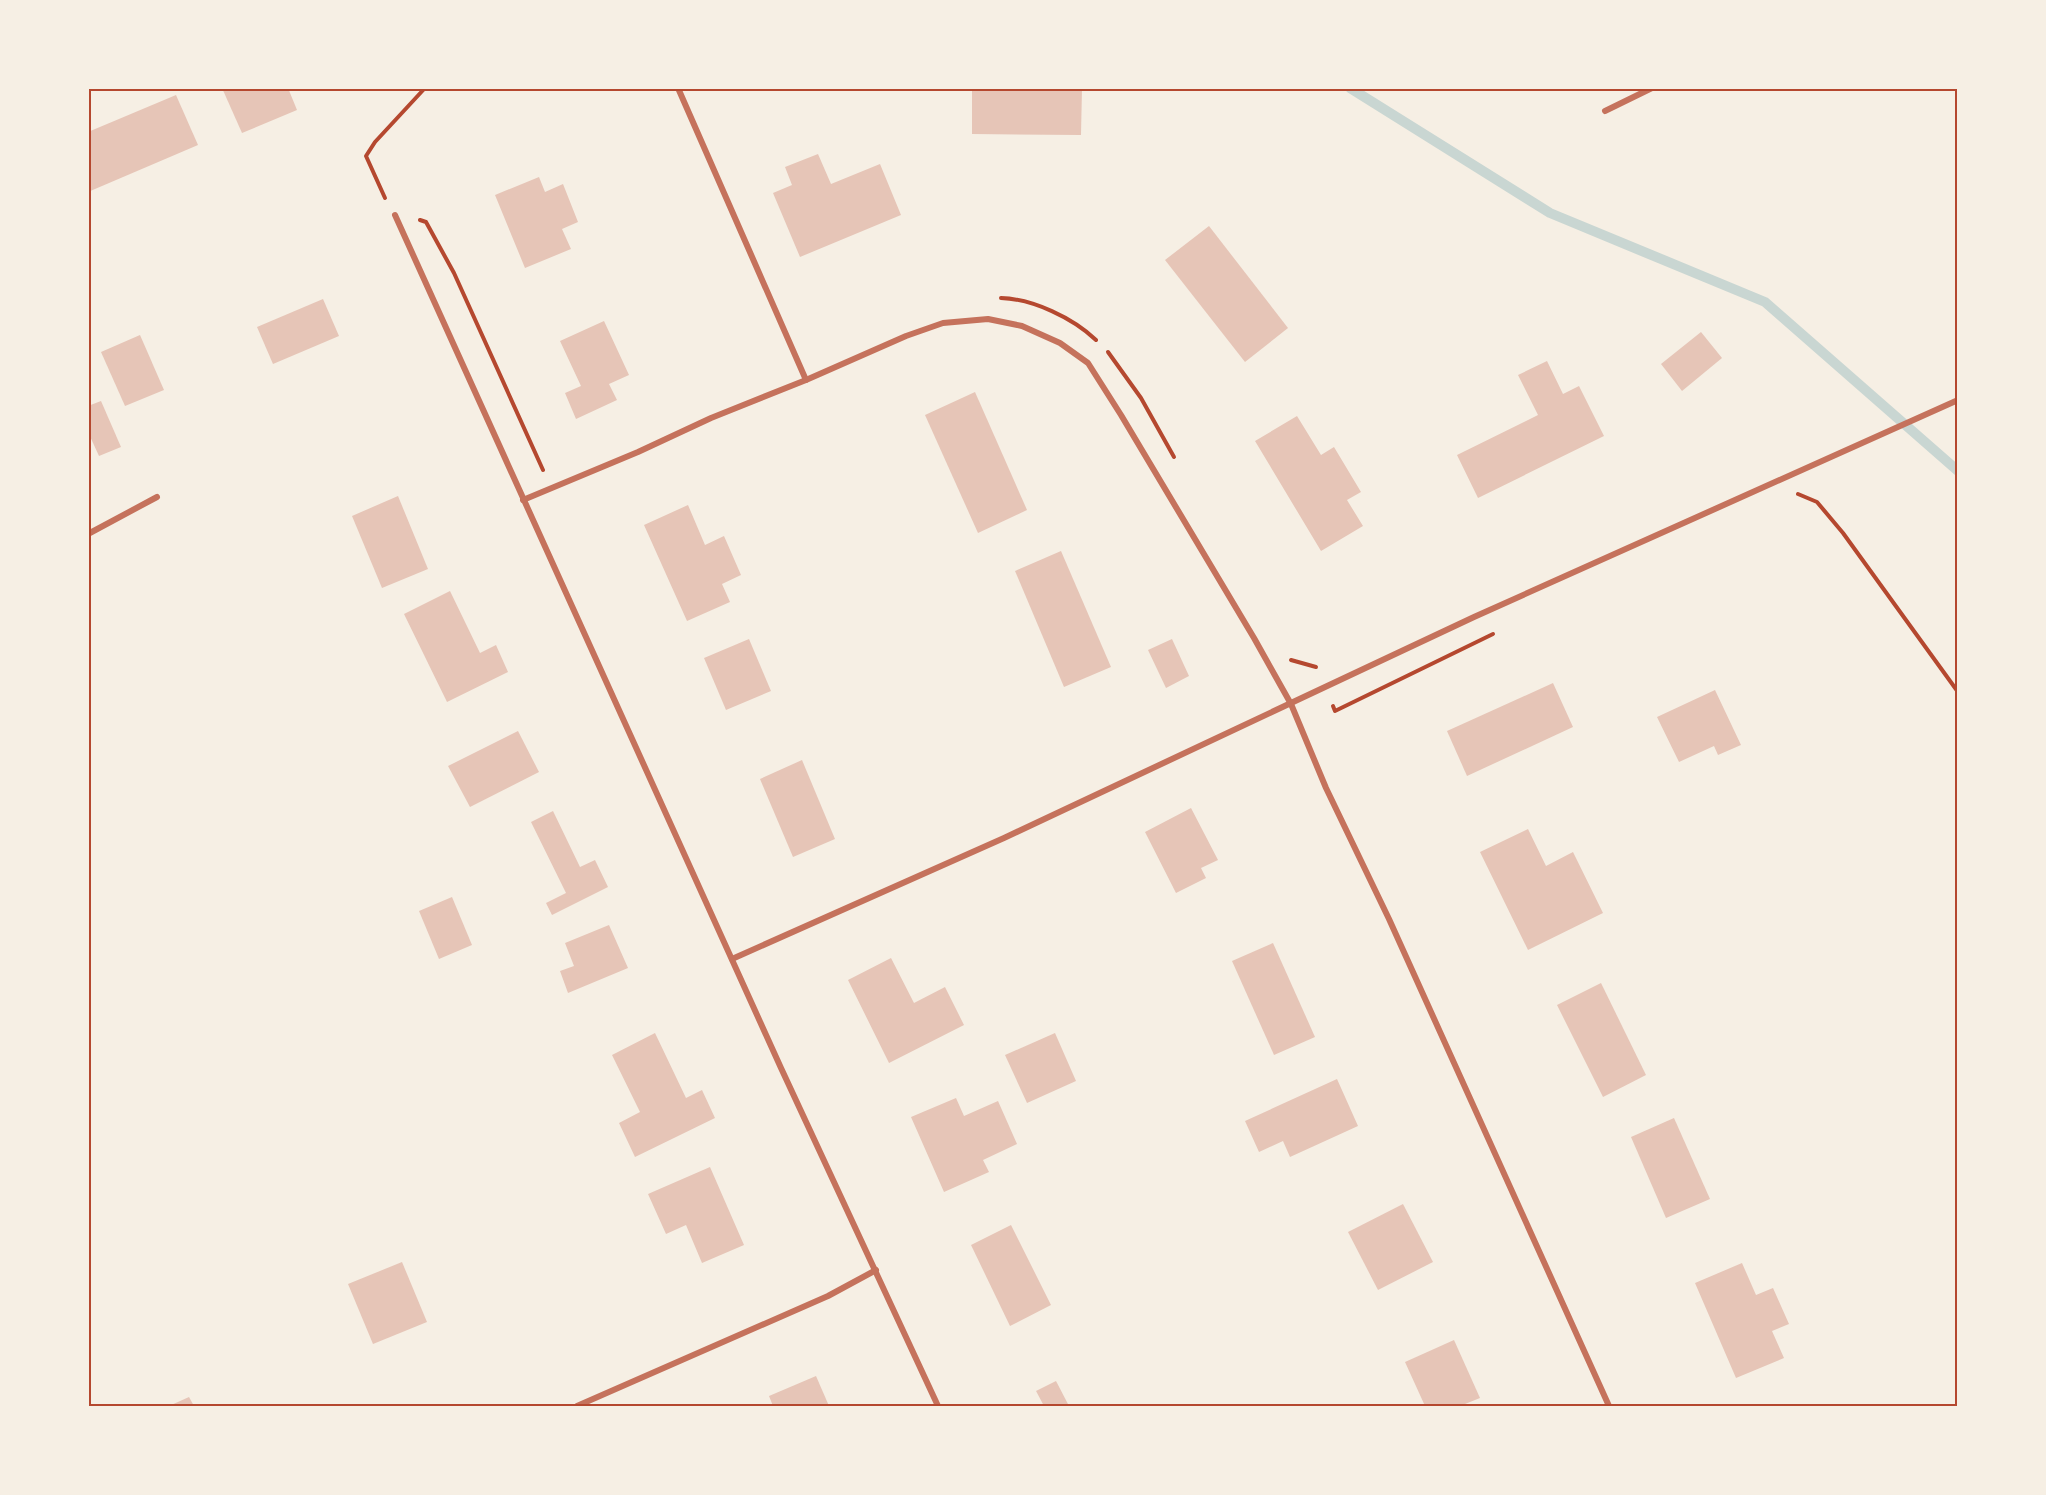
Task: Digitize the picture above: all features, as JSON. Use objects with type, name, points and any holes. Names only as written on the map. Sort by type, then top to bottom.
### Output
[{"type":"street","points":[[678,88],[806,380]]},
{"type":"street","points":[[1605,111],[1652,88]]},
{"type":"street","points":[[395,215],[938,1407]]},
{"type":"street","points":[[523,500],[638,452],[711,417],[806,380],[906,336],[943,323],[988,319],[1022,326],[1060,343],[1088,363],[1254,638],[1291,704],[1326,788],[1398,940],[1609,1407]]},
{"type":"street","points":[[732,959],[1004,838],[1474,617],[1958,400]]},
{"type":"street","points":[[88,534],[158,497]]},
{"type":"street","points":[[577,1407],[828,1296],[876,1270]]},
{"type":"path","points":[[389,206],[366,156],[375,142],[425,88]]},
{"type":"path","points":[[417,219],[426,222],[454,273],[543,471],[554,466]]},
{"type":"path","points":[[995,298],[1017,299],[1042,307],[1085,330],[1099,343]]},
{"type":"path","points":[[1105,349],[1112,355],[1141,398],[1175,460]]},
{"type":"path","points":[[1792,492],[1817,502],[1843,533],[1958,692]]},
{"type":"path","points":[[1286,656],[1293,661],[1317,667],[1335,711],[1499,631]]},
{"type":"building","points":[[222,88],[288,88],[297,110],[242,133]]},
{"type":"building","points":[[972,88],[1082,88],[1081,135],[972,134]]},
{"type":"building","points":[[176,95],[198,145],[88,192],[88,132]]},
{"type":"building","points":[[818,154],[831,184],[880,164],[901,215],[800,257],[773,193],[792,185],[785,167]]},
{"type":"building","points":[[539,177],[545,192],[563,184],[578,222],[562,229],[571,249],[525,268],[495,195]]},
{"type":"building","points":[[1209,226],[1288,328],[1245,362],[1165,260]]},
{"type":"building","points":[[323,299],[339,336],[273,364],[257,327]]},
{"type":"building","points":[[604,321],[629,375],[609,384],[617,400],[576,419],[565,393],[581,386],[560,341]]},
{"type":"building","points":[[1701,332],[1722,358],[1682,391],[1661,364]]},
{"type":"building","points":[[140,335],[164,390],[125,406],[101,352]]},
{"type":"building","points":[[1547,361],[1563,394],[1579,386],[1604,436],[1478,498],[1457,455],[1538,415],[1518,375]]},
{"type":"building","points":[[975,392],[1027,510],[978,533],[925,415]]},
{"type":"building","points":[[101,401],[121,447],[99,456],[88,432],[88,406]]},
{"type":"building","points":[[1297,416],[1321,455],[1334,447],[1361,492],[1347,500],[1363,526],[1321,551],[1255,441]]},
{"type":"building","points":[[398,496],[428,569],[382,588],[352,516]]},
{"type":"building","points":[[688,505],[705,545],[724,536],[741,575],[722,584],[730,602],[687,621],[644,525]]},
{"type":"building","points":[[1061,551],[1111,667],[1064,687],[1015,571]]},
{"type":"building","points":[[450,591],[480,653],[496,645],[508,672],[447,702],[404,614]]},
{"type":"building","points":[[749,639],[771,691],[726,710],[704,658]]},
{"type":"building","points":[[1172,639],[1189,676],[1166,688],[1148,650]]},
{"type":"building","points":[[1553,683],[1573,727],[1467,776],[1447,731]]},
{"type":"building","points":[[1715,690],[1741,745],[1718,755],[1714,746],[1679,762],[1657,717]]},
{"type":"building","points":[[518,731],[539,772],[470,807],[448,766]]},
{"type":"building","points":[[802,760],[835,839],[793,857],[760,779]]},
{"type":"building","points":[[1191,808],[1218,860],[1201,868],[1206,878],[1176,893],[1145,832]]},
{"type":"building","points":[[553,811],[580,867],[595,860],[608,887],[552,915],[546,903],[566,893],[531,822]]},
{"type":"building","points":[[1528,829],[1546,866],[1573,852],[1603,913],[1528,950],[1480,852]]},
{"type":"building","points":[[452,897],[472,945],[439,959],[419,911]]},
{"type":"building","points":[[609,925],[628,968],[568,993],[560,971],[574,966],[565,943]]},
{"type":"building","points":[[1273,943],[1315,1037],[1274,1055],[1232,961]]},
{"type":"building","points":[[891,958],[914,1003],[945,987],[964,1025],[889,1063],[848,980]]},
{"type":"building","points":[[1601,983],[1646,1075],[1603,1097],[1557,1005]]},
{"type":"building","points":[[655,1033],[686,1098],[702,1090],[715,1118],[635,1157],[619,1123],[640,1112],[612,1055]]},
{"type":"building","points":[[1055,1033],[1076,1081],[1027,1103],[1005,1055]]},
{"type":"building","points":[[1337,1079],[1358,1126],[1290,1157],[1283,1141],[1259,1152],[1245,1121]]},
{"type":"building","points":[[956,1098],[964,1116],[998,1101],[1017,1144],[983,1160],[989,1172],[944,1192],[911,1117]]},
{"type":"building","points":[[1674,1118],[1710,1199],[1666,1218],[1631,1137]]},
{"type":"building","points":[[710,1167],[744,1245],[702,1263],[686,1225],[666,1234],[648,1194]]},
{"type":"building","points":[[1403,1204],[1433,1262],[1378,1290],[1348,1232]]},
{"type":"building","points":[[1011,1225],[1051,1305],[1010,1326],[971,1245]]},
{"type":"building","points":[[402,1262],[427,1322],[373,1344],[348,1284]]},
{"type":"building","points":[[1742,1263],[1756,1295],[1773,1288],[1789,1324],[1772,1331],[1784,1358],[1736,1378],[1695,1283]]},
{"type":"building","points":[[1454,1340],[1480,1398],[1460,1406],[1425,1406],[1405,1362]]},
{"type":"building","points":[[816,1376],[829,1406],[773,1406],[769,1396]]},
{"type":"building","points":[[1056,1381],[1069,1406],[1044,1406],[1036,1391]]},
{"type":"building","points":[[189,1397],[194,1406],[169,1406]]},
{"type":"waterway","points":[[1350,88],[1550,213],[1765,302],[1958,471]]}]
